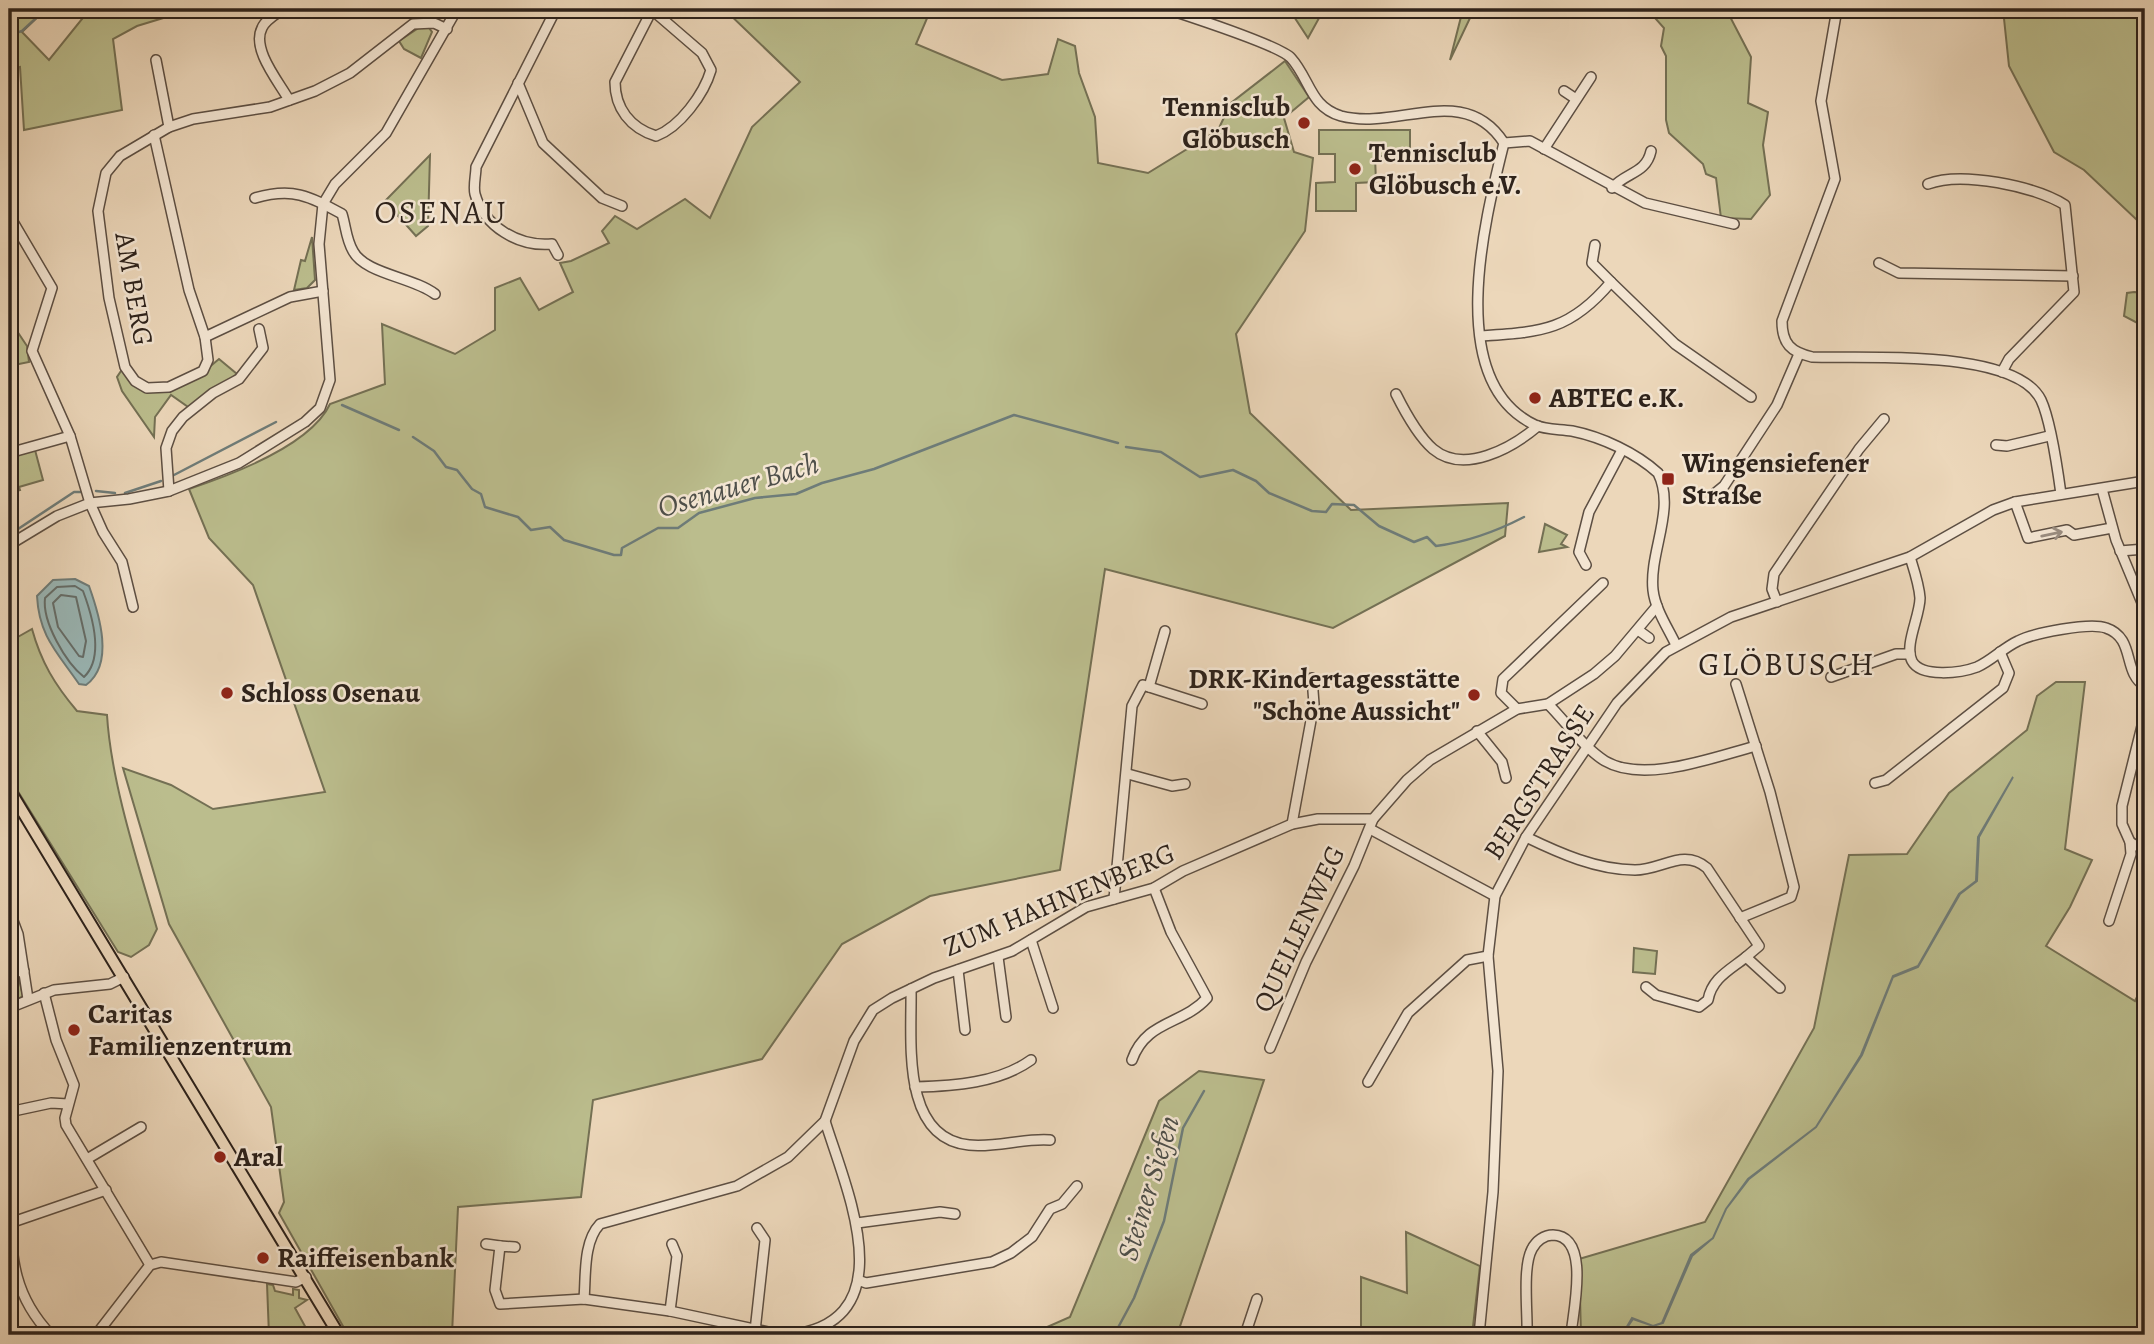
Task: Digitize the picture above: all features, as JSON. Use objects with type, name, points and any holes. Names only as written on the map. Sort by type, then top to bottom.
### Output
[{"type":"main road","points":[[9,789],[339,1335]]},
{"type":"street","points":[[282,9],[262,25],[258,38],[261,50],[289,100]]},
{"type":"street","points":[[9,545],[57,516],[90,503],[169,491],[239,463],[305,422],[320,408],[330,380],[319,244],[323,205],[335,184],[386,133],[457,9]]},
{"type":"street","points":[[556,9],[476,167],[475,193],[486,218],[514,239],[552,244],[558,255]]},
{"type":"street","points":[[651,9],[702,53],[711,71],[705,89],[666,132],[656,136],[633,125],[615,102],[615,82],[651,9]]},
{"type":"street","points":[[1167,9],[1290,57],[1315,100],[1325,109],[1340,116],[1374,119],[1452,111],[1485,121],[1504,143]]},
{"type":"street","points":[[1837,9],[1821,101],[1835,179],[1782,321],[1782,335],[1789,348],[1799,354],[1824,358],[1941,360],[2002,372],[2029,384],[2042,401],[2061,494]]},
{"type":"street","name":"AM BERG","points":[[205,337],[208,360],[203,371],[169,387],[147,388],[135,381],[125,367],[109,298],[98,211],[106,173],[120,156],[169,127],[193,119],[270,107],[315,91],[349,73],[413,24],[434,23],[447,29]]},
{"type":"street","points":[[156,60],[169,127]]},
{"type":"street","points":[[158,72],[170,69]]},
{"type":"street","points":[[1544,149],[1591,77]]},
{"type":"street","points":[[518,83],[543,144],[602,198],[622,206]]},
{"type":"street","points":[[1564,91],[1576,99]]},
{"type":"street","points":[[154,135],[189,290],[205,337],[290,297],[323,291]]},
{"type":"street","points":[[1504,143],[1522,140],[1544,149],[1612,188],[1645,203],[1734,224]]},
{"type":"street","points":[[1504,143],[1489,203],[1481,256],[1478,297],[1486,366],[1498,397],[1506,406],[1538,426],[1574,432],[1622,450],[1650,465],[1663,482],[1664,496],[1654,573],[1657,606],[1676,645]]},
{"type":"street","points":[[1612,188],[1643,168],[1649,162],[1651,151]]},
{"type":"street","points":[[1928,184],[1938,180],[1992,181],[2065,205],[2074,292],[2009,359],[2002,372]]},
{"type":"street","points":[[255,198],[276,192],[294,192],[342,214],[347,240],[354,255],[364,264],[422,284],[435,294]]},
{"type":"street","points":[[9,215],[52,288],[32,351],[70,436],[90,503],[103,532],[122,562],[134,607]]},
{"type":"street","points":[[1595,245],[1592,263],[1611,282],[1675,344],[1751,397]]},
{"type":"street","points":[[1880,263],[1899,273],[2073,276]]},
{"type":"street","points":[[422,284],[427,274]]},
{"type":"street","points":[[1481,336],[1533,333],[1565,323],[1582,313],[1611,282]]},
{"type":"street","points":[[259,329],[263,348],[272,354]]},
{"type":"street","points":[[169,491],[166,448],[172,431],[183,417],[213,393],[239,379],[263,348]]},
{"type":"street","points":[[1713,495],[1724,486],[1777,405],[1799,354]]},
{"type":"street","points":[[1396,394],[1432,448],[1443,455],[1475,460],[1520,441],[1538,426]]},
{"type":"street","points":[[1777,602],[1772,589],[1773,574],[1859,449],[1884,419]]},
{"type":"street","points":[[9,453],[70,436]]},
{"type":"street","points":[[1996,445],[2007,446],[2049,436]]},
{"type":"street","points":[[1586,565],[1579,552],[1589,512],[1622,450]]},
{"type":"street","name":"BERGSTRASSE","points":[[1479,1335],[1493,1192],[1498,1071],[1488,956],[1495,896],[1526,837],[1587,744],[1645,671],[1676,645],[1731,617],[1910,557],[1982,516],[2015,502],[2145,481]]},
{"type":"street","points":[[2102,489],[2120,551],[2145,610]]},
{"type":"street","points":[[2015,502],[2028,538],[2067,530],[2074,535],[2112,528]]},
{"type":"street","points":[[2120,551],[2145,549]]},
{"type":"street","points":[[1910,557],[1920,600],[1910,654],[1913,663],[1922,671],[1950,672],[1976,667],[2019,640],[2086,626],[2105,627],[2123,639],[2134,676],[2145,686]]},
{"type":"street","points":[[1517,709],[1501,693],[1503,680],[1603,583]]},
{"type":"street","points":[[1372,824],[1422,767],[1517,709],[1533,704],[1548,704],[1594,674],[1638,630],[1657,606]]},
{"type":"street","points":[[1638,630],[1649,638]]},
{"type":"street","points":[[1149,687],[1165,631]]},
{"type":"street","points":[[1875,783],[1886,779],[2003,688],[2009,673],[2000,652]]},
{"type":"street","points":[[1831,677],[1896,654],[1910,654]]},
{"type":"street","points":[[1292,824],[1314,704],[1312,678]]},
{"type":"street","points":[[1736,684],[1756,746],[1794,887],[1791,897],[1740,918]]},
{"type":"street","points":[[1114,899],[1128,774],[1128,728],[1132,706],[1143,685],[1202,704]]},
{"type":"street","points":[[1548,704],[1602,759],[1636,772],[1708,759],[1756,746]]},
{"type":"street","points":[[2109,921],[2131,854],[2130,842],[2122,824],[2122,806],[2145,714]]},
{"type":"street","points":[[1477,731],[1503,762],[1506,778]]},
{"type":"street","points":[[1128,774],[1172,786],[1185,784]]},
{"type":"street","name":"ZUM HAHNENBERG","points":[[584,1299],[589,1245],[593,1232],[600,1224],[751,1180],[788,1157],[825,1121],[854,1041],[873,1010],[911,989],[999,957],[1079,910],[1154,888],[1182,871],[1292,824],[1318,819],[1372,824]]},
{"type":"street","name":"QUELLENWEG","points":[[1270,1048],[1306,962],[1372,824],[1495,896]]},
{"type":"street","points":[[1526,837],[1568,856],[1621,869],[1642,870],[1682,858],[1699,862],[1707,868],[1759,946],[1715,981],[1710,988],[1708,1000],[1699,1007],[1656,995],[1646,987]]},
{"type":"street","points":[[2130,842],[2145,851]]},
{"type":"street","points":[[1132,1060],[1138,1043],[1207,998],[1171,932],[1154,888]]},
{"type":"street","points":[[9,910],[18,934],[28,999]]},
{"type":"street","points":[[1031,940],[1053,1008]]},
{"type":"street","points":[[1368,1082],[1408,1013],[1466,960],[1488,956]]},
{"type":"street","points":[[999,957],[1006,1017]]},
{"type":"street","points":[[1746,957],[1780,988]]},
{"type":"street","points":[[958,970],[965,1030]]},
{"type":"street","points":[[9,973],[24,971]]},
{"type":"street","points":[[9,1007],[44,993],[110,984],[124,977]]},
{"type":"street","points":[[911,989],[915,1087],[918,1104],[929,1125],[955,1142],[980,1146],[1032,1139],[1050,1140]]},
{"type":"street","points":[[44,993],[56,1040],[74,1085],[68,1104],[66,1125],[150,1265]]},
{"type":"street","points":[[915,1087],[970,1083],[1019,1069],[1031,1059]]},
{"type":"street","points":[[9,1112],[51,1103],[68,1104]]},
{"type":"street","points":[[789,1335],[814,1330],[833,1319],[845,1307],[858,1280],[862,1261],[857,1223],[825,1121]]},
{"type":"street","points":[[87,1159],[141,1127]]},
{"type":"street","points":[[858,1280],[866,1283],[992,1262],[1011,1253],[1032,1237],[1050,1209],[1062,1204],[1077,1186]]},
{"type":"street","points":[[10,1223],[106,1190]]},
{"type":"street","points":[[9,1200],[16,1280],[33,1315],[51,1335]]},
{"type":"street","points":[[857,1223],[940,1212],[955,1214]]},
{"type":"street","points":[[755,1331],[765,1240],[757,1228]]},
{"type":"street","points":[[1527,1335],[1528,1262],[1536,1243],[1548,1235],[1557,1235],[1569,1241],[1577,1258],[1571,1335]]},
{"type":"street","points":[[486,1244],[515,1247]]},
{"type":"street","points":[[670,1311],[677,1256],[672,1244]]},
{"type":"street","points":[[500,1246],[495,1290],[500,1304],[584,1299],[670,1311],[782,1335]]},
{"type":"street","points":[[96,1335],[150,1265],[161,1262],[296,1282],[306,1277]]},
{"type":"street","points":[[1245,1335],[1257,1299]]},
{"type":"green space","points":[[9,9],[46,9],[22,32],[49,60],[90,9],[193,9],[137,26],[113,39],[122,110],[24,130],[20,67],[9,69]]},
{"type":"green space","points":[[724,9],[931,9],[916,44],[1002,80],[1048,74],[1058,39],[1075,46],[1079,73],[1095,117],[1098,163],[1148,173],[1218,130],[1231,103],[1285,61],[1309,97],[1284,118],[1294,152],[1313,158],[1305,231],[1236,334],[1250,413],[1351,510],[1508,503],[1505,536],[1333,628],[1105,569],[1060,870],[930,896],[842,944],[762,1059],[593,1100],[581,1197],[458,1207],[452,1334],[456,1335],[348,1335],[279,1213],[284,1202],[271,1107],[169,924],[123,768],[171,785],[213,809],[325,792],[253,585],[209,538],[189,489],[268,457],[306,433],[330,404],[385,384],[382,324],[455,354],[495,330],[495,288],[520,278],[539,310],[573,292],[560,263],[571,261],[609,243],[602,231],[615,216],[637,229],[685,199],[710,218],[752,127],[800,82]]},
{"type":"green space","points":[[1289,9],[1324,9],[1308,38]]},
{"type":"green space","points":[[1463,9],[1472,9],[1471,16],[1450,60]]},
{"type":"green space","points":[[1647,9],[1726,9],[1751,57],[1748,103],[1768,112],[1763,145],[1770,195],[1751,219],[1721,218],[1716,178],[1706,174],[1703,164],[1669,133],[1666,120],[1666,56],[1661,46],[1664,28]]},
{"type":"green space","points":[[2003,9],[2145,9],[2145,220],[2138,221],[2084,170],[2054,152],[2009,66]]},
{"type":"green space","points":[[420,27],[429,28],[432,32],[421,58],[404,49],[399,41]]},
{"type":"green space","name":"Tennisclub Glöbusch e.V.","points":[[1319,130],[1410,130],[1410,156],[1375,156],[1376,182],[1356,183],[1356,211],[1316,211],[1316,183],[1335,182],[1335,154],[1319,154]]},
{"type":"green space","points":[[430,155],[428,226],[416,236],[385,201]]},
{"type":"green space","points":[[312,237],[315,280],[307,288],[294,290],[301,260],[305,261]]},
{"type":"green space","points":[[2127,293],[2145,293],[2145,327],[2124,316]]},
{"type":"green space","points":[[9,319],[27,346],[29,362],[9,366]]},
{"type":"green space","points":[[219,359],[237,374],[191,409],[171,395],[155,417],[154,437],[122,391],[117,377],[123,368],[145,391],[167,390],[186,383]]},
{"type":"green space","points":[[35,450],[43,480],[9,493],[9,457]]},
{"type":"green space","points":[[1545,524],[1567,535],[1561,544],[1567,547],[1539,552]]},
{"type":"green space","points":[[32,629],[50,673],[77,711],[107,715],[120,795],[157,929],[149,945],[131,957],[118,952],[9,777],[9,642]]},
{"type":"green space","points":[[2056,682],[2085,682],[2065,849],[2092,860],[2070,907],[2046,946],[2135,1001],[2145,981],[2145,1335],[1581,1335],[1579,1259],[1705,1222],[1814,1028],[1849,855],[1907,854],[1949,793],[2027,730],[2037,696]]},
{"type":"green space","points":[[1634,948],[1657,951],[1655,974],[1633,972]]},
{"type":"green space","points":[[18,975],[23,996],[9,1004],[9,976]]},
{"type":"green space","points":[[1199,1071],[1264,1080],[1177,1335],[1029,1335],[1070,1317],[1159,1101]]},
{"type":"green space","points":[[1406,1232],[1480,1266],[1472,1335],[1361,1335],[1361,1277],[1407,1293]]},
{"type":"green space","points":[[267,1284],[273,1285],[275,1291],[293,1295],[293,1289],[299,1290],[299,1298],[307,1300],[295,1308],[306,1328],[293,1335],[269,1335]]},
{"type":"water","points":[[75,579],[89,586],[102,638],[100,665],[95,676],[86,685],[79,684],[50,643],[38,610],[37,596],[53,580]]},
{"type":"water","points":[[2013,777],[1979,837],[1977,881],[1960,894],[1918,967],[1893,977],[1862,1055],[1816,1127],[1861,1055],[1893,976],[1918,966],[1959,894],[1976,881],[1978,837]]},
{"type":"water","points":[[1816,1127],[1749,1179],[1726,1209],[1748,1179]]},
{"type":"water","points":[[1713,1238],[1692,1256],[1663,1323],[1653,1326],[1662,1323],[1691,1255]]},
{"type":"waterway","points":[[9,35],[22,31],[46,9]]},
{"type":"waterway","name":"Osenauer Bach","points":[[342,405],[399,430]]},
{"type":"waterway","name":"Osenauer Bach","points":[[413,437],[434,451],[446,467],[457,470],[472,489],[481,494],[485,507],[518,517],[531,530],[550,527],[564,540],[614,555],[621,555],[622,548],[658,528],[678,528],[699,513],[755,498],[796,494],[822,483],[874,469],[1014,415],[1118,443]]},
{"type":"waterway","name":"Osenauer Bach","points":[[174,475],[276,422]]},
{"type":"waterway","name":"Osenauer Bach","points":[[1126,447],[1161,452],[1200,477],[1233,470],[1256,481],[1269,493],[1312,511],[1326,512],[1332,504],[1354,505],[1379,526],[1414,542],[1427,537],[1436,546],[1481,536],[1524,517]]},
{"type":"waterway","name":"Osenauer Bach","points":[[125,493],[161,481]]},
{"type":"waterway","name":"Osenauer Bach","points":[[96,491],[115,493]]},
{"type":"waterway","name":"Osenauer Bach","points":[[9,535],[74,492],[82,492]]},
{"type":"waterway","name":"Steiner Siefen","points":[[1114,1335],[1134,1298],[1164,1221],[1183,1128],[1204,1091]]},
{"type":"place","name":"Tennisclub Glöbusch","points":[[1304,123]]},
{"type":"place","name":"Tennisclub Glöbusch e.V.","points":[[1355,169]]},
{"type":"place","name":"ABTEC e.K.","points":[[1535,398]]},
{"type":"place","name":"Wingensiefener Straße","points":[[1668,479]]},
{"type":"place","name":"Schloss Osenau","points":[[227,693]]},
{"type":"place","name":"DRK-Kindertagesstätte \"Schöne Aussicht\"","points":[[1474,695]]},
{"type":"place","name":"Caritas Familienzentrum","points":[[74,1030]]},
{"type":"place","name":"Aral","points":[[220,1157]]},
{"type":"place","name":"Raiffeisenbank","points":[[263,1258]]},
{"type":"district","name":"OSENAU","points":[[441,212]]},
{"type":"district","name":"GLÖBUSCH","points":[[1787,664]]}]
